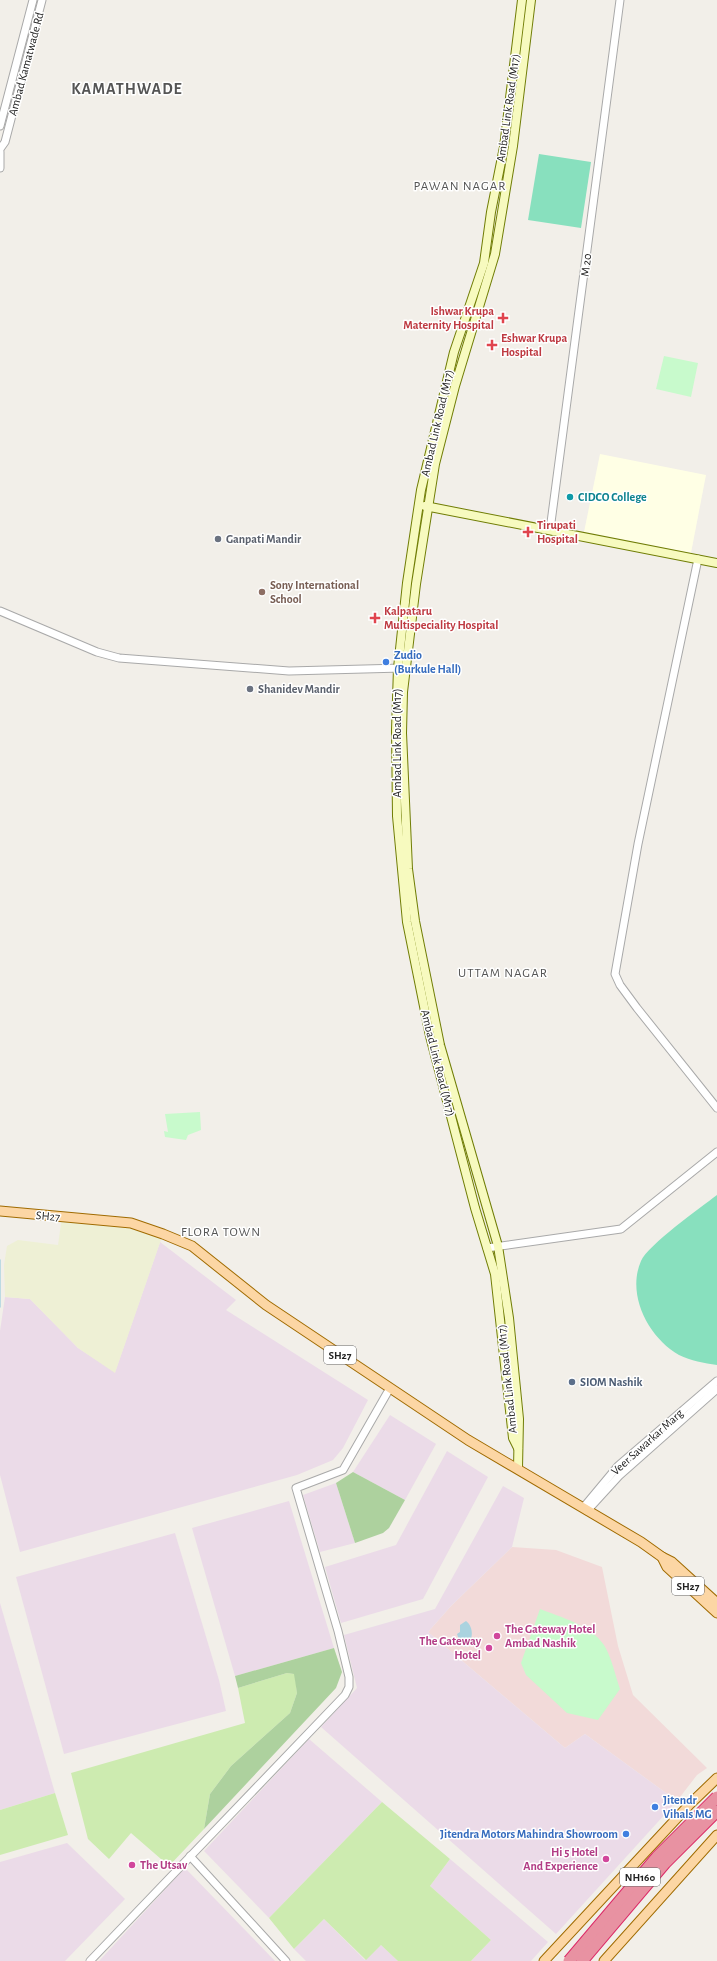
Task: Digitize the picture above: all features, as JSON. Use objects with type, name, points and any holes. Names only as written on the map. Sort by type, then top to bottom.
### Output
[{"type":"highway","name":"NH160","points":[[569,1961],[657,1857],[717,1797]]},
{"type":"highway","name":"NH160","points":[[582,1961],[665,1863],[717,1811]]},
{"type":"main road","name":"Ambad Link Road (M17)","points":[[519,1450],[513,1438],[495,1274],[487,1248],[407,922],[401,864],[396,767],[407,583],[419,505],[425,470],[454,352],[484,263],[491,212],[504,147],[522,0]]},
{"type":"main road","name":"Ambad Link Road (M17)","points":[[402,668],[435,464],[455,386],[495,254],[513,146],[531,0]]},
{"type":"main road","points":[[419,505],[717,562]]},
{"type":"main road","name":"Ambad Link Road (M17)","points":[[428,1011],[440,1045],[498,1246],[508,1318],[519,1419],[519,1450]]},
{"type":"main road","name":"SH27","points":[[0,1211],[132,1223],[192,1246],[266,1305],[468,1440],[518,1468],[662,1557],[667,1567],[717,1613]]},
{"type":"main road","points":[[518,1468],[519,1450]]},
{"type":"main road","points":[[662,1557],[672,1562],[717,1603]]},
{"type":"main road","points":[[544,1961],[700,1794],[717,1778]]},
{"type":"main road","points":[[700,1794],[717,1814]]},
{"type":"main road","points":[[604,1961],[717,1835]]},
{"type":"street","points":[[0,126],[33,0]]},
{"type":"street","name":"Ambad Kamatwade Rd","points":[[0,168],[0,150],[5,142],[42,0]]},
{"type":"street","name":"M 20","points":[[550,530],[620,0]]},
{"type":"street","points":[[698,559],[638,844],[615,974],[620,985],[637,1008],[717,1108]]},
{"type":"street","points":[[0,611],[97,652],[119,658],[289,671],[402,668]]},
{"type":"street","points":[[487,1248],[621,1229],[717,1152]]},
{"type":"street","name":"Veer Sawarkar Marg","points":[[585,1509],[618,1466],[717,1381]]},
{"type":"street","points":[[90,1961],[345,1695],[349,1687],[349,1676],[338,1631],[296,1488],[342,1470],[390,1388]]},
{"type":"street","name":"Veer Sawarkar Marg","points":[[585,1509],[618,1476],[717,1390]]},
{"type":"street","points":[[190,1856],[286,1961]]},
{"type":"shaded area","points":[[600,454],[706,475],[691,553],[584,532]]},
{"type":"shaded area","points":[[62,1217],[131,1223],[163,1234],[115,1373],[78,1348],[30,1299],[5,1297],[4,1265],[7,1246],[18,1240],[58,1245]]},
{"type":"shaded area","points":[[160,1242],[236,1300],[226,1310],[368,1400],[343,1448],[333,1460],[297,1475],[20,1552],[0,1475],[0,1331],[5,1297],[30,1299],[78,1348],[115,1372]]},
{"type":"shaded area","points":[[390,1415],[436,1444],[405,1500],[353,1472]]},
{"type":"shaded area","points":[[447,1451],[488,1477],[423,1599],[341,1623],[325,1567],[396,1545]]},
{"type":"shaded area","points":[[336,1483],[355,1543],[320,1552],[303,1495]]},
{"type":"shaded area","points":[[503,1486],[524,1498],[512,1547],[451,1606],[428,1632],[565,1748],[585,1734],[677,1801],[556,1934],[321,1727],[357,1688],[344,1635],[435,1609]]},
{"type":"shaded area","points":[[289,1501],[334,1648],[235,1676],[192,1528]]},
{"type":"shaded area","points":[[175,1533],[219,1680],[226,1711],[64,1754],[16,1577]]},
{"type":"shaded area","points":[[512,1547],[556,1550],[602,1567],[618,1646],[633,1695],[707,1768],[697,1775],[677,1801],[585,1734],[565,1748],[428,1632],[451,1606]]},
{"type":"shaded area","points":[[0,1603],[55,1793],[0,1810]]},
{"type":"shaded area","points":[[309,1739],[382,1802],[269,1918],[204,1851]]},
{"type":"shaded area","points":[[67,1843],[125,1899],[65,1961],[0,1961],[0,1862]]},
{"type":"shaded area","points":[[450,1859],[548,1942],[531,1961],[471,1961],[491,1940],[430,1886]]},
{"type":"shaded area","points":[[185,1868],[275,1961],[99,1961]]},
{"type":"shaded area","points":[[324,1919],[365,1960],[381,1945],[398,1961],[306,1961],[294,1949]]},
{"type":"green space","points":[[539,154],[591,162],[581,228],[528,220]]},
{"type":"green space","points":[[664,356],[698,363],[691,397],[656,389]]},
{"type":"green space","points":[[200,1112],[201,1130],[188,1135],[186,1140],[165,1137],[164,1131],[168,1132],[165,1114]]},
{"type":"green space","points":[[717,1195],[717,1365],[702,1363],[679,1355],[658,1338],[643,1314],[636,1288],[637,1274],[641,1261],[646,1254],[676,1226]]},
{"type":"green space","points":[[353,1472],[405,1500],[389,1528],[383,1533],[355,1543],[336,1483]]},
{"type":"green space","points":[[540,1609],[575,1622],[598,1638],[607,1650],[620,1689],[598,1720],[567,1713],[526,1675],[521,1663]]},
{"type":"green space","points":[[334,1648],[342,1672],[336,1688],[204,1829],[210,1794],[231,1766],[290,1713],[297,1693],[294,1674],[287,1673],[238,1688],[235,1676]]},
{"type":"green space","points":[[287,1673],[295,1674],[297,1693],[290,1713],[231,1766],[210,1794],[204,1829],[169,1866],[131,1833],[109,1859],[88,1839],[71,1773],[245,1723],[238,1688]]},
{"type":"green space","points":[[55,1793],[68,1835],[0,1855],[0,1810]]},
{"type":"green space","points":[[382,1802],[450,1859],[430,1886],[491,1940],[471,1961],[398,1961],[381,1945],[366,1960],[324,1919],[294,1949],[269,1918]]},
{"type":"water","points":[[466,1621],[472,1630],[472,1634],[470,1641],[465,1647],[460,1643],[457,1634],[460,1632],[460,1625]]},
{"type":"waterway","points":[[0,1260],[0,1307]]},
{"type":"place","name":"Ishwar Krupa Maternity Hospital","points":[[503,318]]},
{"type":"place","name":"Eshwar Krupa Hospital","points":[[492,345]]},
{"type":"place","name":"CIDCO College","points":[[570,497]]},
{"type":"place","name":"Tirupati Hospital","points":[[528,532]]},
{"type":"place","name":"Ganpati Mandir","points":[[218,539]]},
{"type":"place","name":"Sony International School","points":[[262,592]]},
{"type":"place","name":"Kalpataru Multispeciality Hospital","points":[[375,618]]},
{"type":"place","name":"Zudio (Burkule Hall)","points":[[386,662]]},
{"type":"place","name":"Shanidev Mandir","points":[[250,689]]},
{"type":"place","name":"SIOM Nashik","points":[[572,1382]]},
{"type":"place","name":"The Gateway Hotel Ambad Nashik","points":[[497,1636]]},
{"type":"place","name":"The Gateway Hotel","points":[[489,1648]]},
{"type":"place","name":"Jitendr Vihals MG","points":[[655,1807]]},
{"type":"place","name":"Jitendra Motors Mahindra Showroom","points":[[626,1834]]},
{"type":"place","name":"Hi 5 Hotel And Experience","points":[[606,1859]]},
{"type":"place","name":"The Utsav","points":[[132,1865]]},
{"type":"district","name":"KAMATHWADE","points":[[127,89]]},
{"type":"district","name":"PAWAN NAGAR","points":[[460,186]]},
{"type":"district","name":"UTTAM NAGAR","points":[[503,973]]},
{"type":"district","name":"FLORA TOWN","points":[[221,1232]]}]
